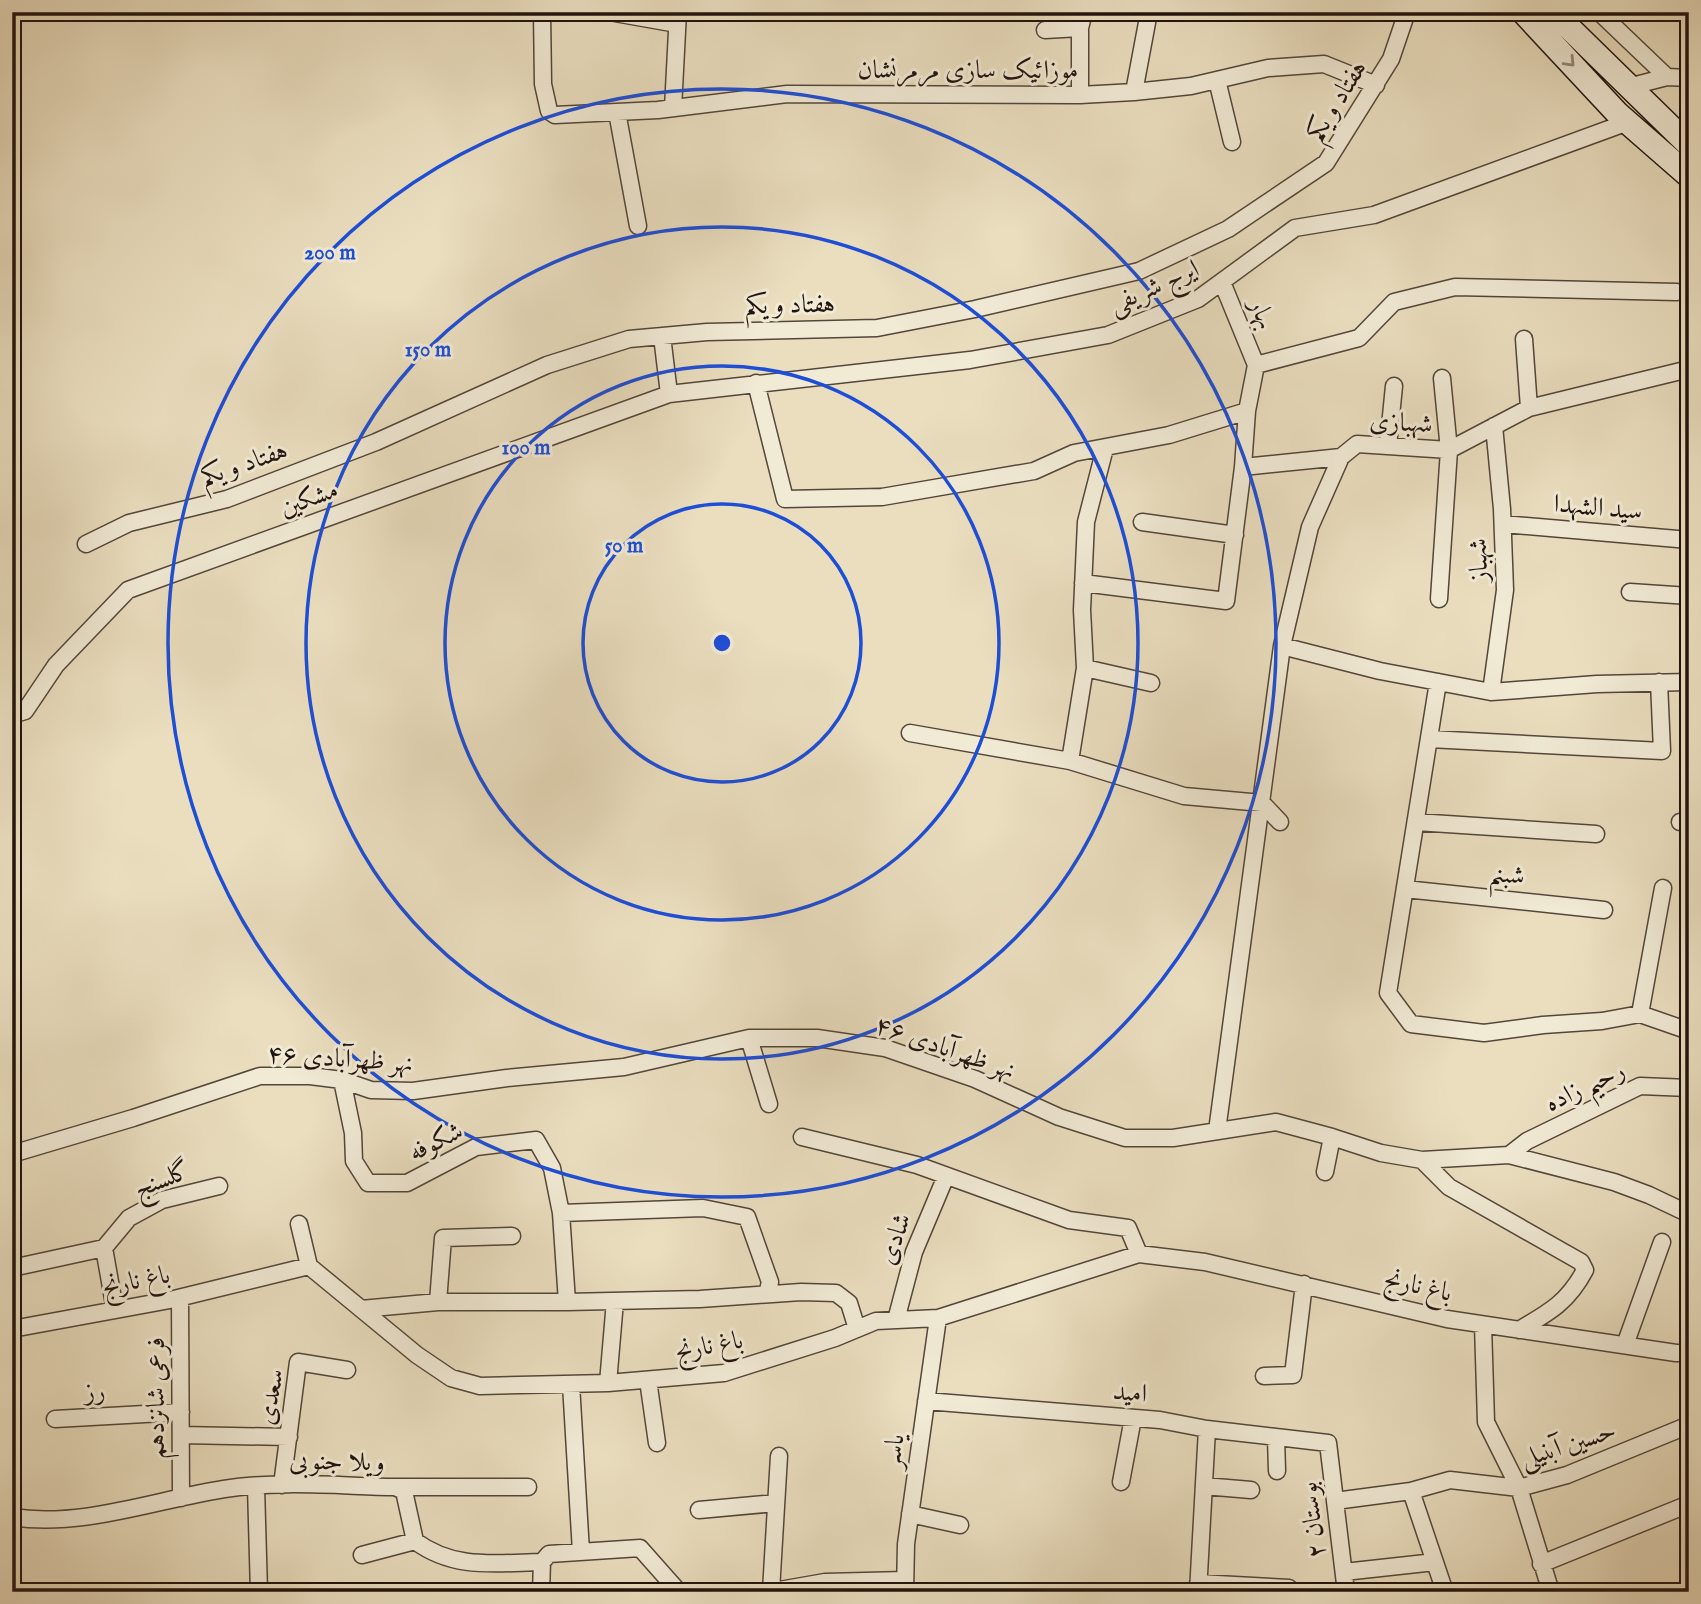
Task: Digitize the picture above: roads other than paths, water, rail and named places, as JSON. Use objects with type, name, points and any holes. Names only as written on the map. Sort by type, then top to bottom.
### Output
[{"type":"main road","points":[[1523,12],[1628,122],[1689,176]]},
{"type":"main road","points":[[1553,12],[1689,145]]},
{"type":"main road","points":[[1655,114],[1689,125]]},
{"type":"street","name":"موزائیک سازی مرمرنشان","points":[[542,12],[543,84],[549,111],[555,116],[673,108],[787,94],[1080,95],[1134,92],[1191,86],[1269,68],[1324,64],[1376,85]]},
{"type":"street","points":[[1134,92],[1149,12]]},
{"type":"street","name":"هفتاد و یکم","points":[[86,544],[129,523],[227,499],[376,442],[547,365],[629,339],[706,332],[877,328],[975,309],[1139,271],[1228,229],[1326,163],[1391,59],[1407,12]]},
{"type":"street","points":[[1599,12],[1667,77]]},
{"type":"street","points":[[615,13],[678,18],[673,108]]},
{"type":"street","points":[[1045,30],[1082,20],[1080,95]]},
{"type":"street","points":[[1628,87],[1667,77],[1689,78]]},
{"type":"street","points":[[1217,80],[1232,142]]},
{"type":"street","points":[[617,112],[638,226]]},
{"type":"street","name":"ایرج شریفی","points":[[669,394],[970,360],[1108,335],[1198,299],[1295,228],[1374,215],[1628,122]]},
{"type":"street","name":"بهار","points":[[1222,282],[1256,365]]},
{"type":"street","points":[[1083,583],[1226,601],[1243,467],[1247,411],[1256,365],[1359,338],[1394,302],[1455,287],[1677,292]]},
{"type":"street","points":[[662,336],[669,394]]},
{"type":"street","points":[[1524,340],[1529,408]]},
{"type":"street","name":"شهبازی","points":[[1217,1131],[1282,646],[1310,527],[1341,457],[1357,444],[1449,450],[1529,408],[1689,369]]},
{"type":"street","points":[[1439,600],[1449,450],[1442,378]]},
{"type":"street","points":[[757,383],[785,499],[882,496],[1034,471],[1074,453],[1169,435],[1247,411]]},
{"type":"street","points":[[1388,446],[1394,386]]},
{"type":"street","name":"مشکین","points":[[12,715],[25,711],[56,665],[128,590],[669,394]]},
{"type":"street","name":"شهباز","points":[[1491,692],[1505,590],[1503,524],[1494,426]]},
{"type":"street","points":[[1070,761],[1085,668],[1083,583],[1086,522],[1105,447]]},
{"type":"street","points":[[1243,467],[1341,457]]},
{"type":"street","points":[[1142,522],[1235,535]]},
{"type":"street","name":"سید الشهدا","points":[[1503,524],[1689,540]]},
{"type":"street","points":[[1630,592],[1689,596]]},
{"type":"street","points":[[1282,646],[1380,671],[1491,692],[1597,684],[1689,681]]},
{"type":"street","points":[[1085,668],[1151,683]]},
{"type":"street","points":[[1438,682],[1388,993],[1411,1024],[1484,1034],[1602,1021],[1640,1014],[1689,1031]]},
{"type":"street","points":[[1429,739],[1662,751],[1659,682]]},
{"type":"street","points":[[910,733],[1070,761],[1184,796],[1262,803],[1280,822]]},
{"type":"street","points":[[1416,822],[1595,834]]},
{"type":"street","name":"شبنم","points":[[1405,888],[1604,909]]},
{"type":"street","points":[[1640,1014],[1663,888]]},
{"type":"street","points":[[749,1038],[769,1104]]},
{"type":"street","name":"نهر ظهرآبادی ۴۶","points":[[12,1154],[260,1076],[310,1076],[342,1080],[372,1090],[412,1091],[506,1078],[625,1067],[749,1038],[817,1038],[885,1048],[975,1079],[1059,1117],[1125,1138],[1173,1138],[1276,1122],[1381,1153],[1422,1160],[1509,1155],[1614,1182],[1689,1214]]},
{"type":"street","name":"شکوفه","points":[[342,1080],[353,1133],[355,1161],[368,1183],[407,1183],[476,1147],[536,1140],[552,1168],[561,1213]]},
{"type":"street","name":"رحیم زاده","points":[[1509,1155],[1527,1141],[1640,1086],[1689,1088]]},
{"type":"street","points":[[802,1137],[917,1165],[1069,1220],[1129,1228],[1139,1254]]},
{"type":"street","points":[[1325,1172],[1332,1137]]},
{"type":"street","points":[[1422,1160],[1449,1187],[1580,1262],[1585,1270],[1575,1290],[1550,1312],[1519,1330]]},
{"type":"street","name":"شادی","points":[[896,1320],[914,1252],[946,1176]]},
{"type":"street","name":"گلسنج","points":[[104,1248],[129,1219],[162,1200],[219,1186]]},
{"type":"street","points":[[567,1302],[561,1213],[703,1208],[747,1217],[770,1282],[767,1294]]},
{"type":"street","points":[[299,1224],[309,1266]]},
{"type":"street","points":[[438,1302],[443,1238],[512,1236]]},
{"type":"street","points":[[1625,1345],[1662,1242]]},
{"type":"street","points":[[12,1268],[104,1248],[116,1310]]},
{"type":"street","name":"باغ نارنج","points":[[12,1329],[180,1298],[309,1266],[417,1355],[451,1378],[480,1386],[608,1383],[724,1373],[835,1338],[876,1321],[939,1318],[1139,1254],[1205,1262],[1447,1319],[1689,1353]]},
{"type":"street","points":[[1264,1376],[1293,1375],[1304,1284]]},
{"type":"street","points":[[361,1309],[438,1302],[615,1301],[801,1292],[835,1293],[849,1303],[857,1329]]},
{"type":"street","name":"فرعی شانزدهم","points":[[180,1298],[181,1498]]},
{"type":"street","points":[[608,1383],[615,1301]]},
{"type":"street","name":"یاسر","points":[[905,1586],[906,1544],[939,1318]]},
{"type":"street","points":[[1483,1325],[1486,1422],[1519,1488],[1551,1592]]},
{"type":"street","name":"سعدی","points":[[282,1485],[298,1362],[347,1370]]},
{"type":"street","points":[[648,1380],[657,1443]]},
{"type":"street","points":[[571,1384],[581,1552]]},
{"type":"street","name":"امید","points":[[926,1401],[1133,1418],[1328,1443]]},
{"type":"street","name":"رز","points":[[55,1419],[181,1412]]},
{"type":"street","points":[[1121,1482],[1133,1418]]},
{"type":"street","name":"حسین آبنیلی","points":[[1335,1501],[1411,1491],[1450,1480],[1519,1488],[1567,1475],[1689,1425]]},
{"type":"street","points":[[1207,1429],[1198,1588],[1289,1588]]},
{"type":"street","points":[[181,1435],[289,1437]]},
{"type":"street","points":[[1276,1437],[1277,1471]]},
{"type":"street","name":"بوستان ۲","points":[[1328,1443],[1346,1592]]},
{"type":"street","points":[[779,1456],[769,1592],[800,1589],[825,1581],[905,1586]]},
{"type":"street","name":"ویلا جنوبی","points":[[12,1517],[32,1520],[97,1514],[225,1489],[282,1485],[395,1488],[404,1490],[415,1541]]},
{"type":"street","points":[[1204,1486],[1251,1490]]},
{"type":"street","points":[[256,1487],[259,1592]]},
{"type":"street","points":[[395,1488],[528,1487]]},
{"type":"street","points":[[1411,1491],[1445,1592]]},
{"type":"street","points":[[699,1510],[776,1503]]},
{"type":"street","points":[[1541,1564],[1689,1504]]},
{"type":"street","points":[[910,1514],[960,1525]]},
{"type":"street","points":[[362,1555],[415,1541],[431,1553],[467,1563],[542,1562]]},
{"type":"street","points":[[541,1592],[542,1562],[550,1554],[640,1548],[679,1592]]},
{"type":"street","points":[[1344,1572],[1435,1562]]}]
